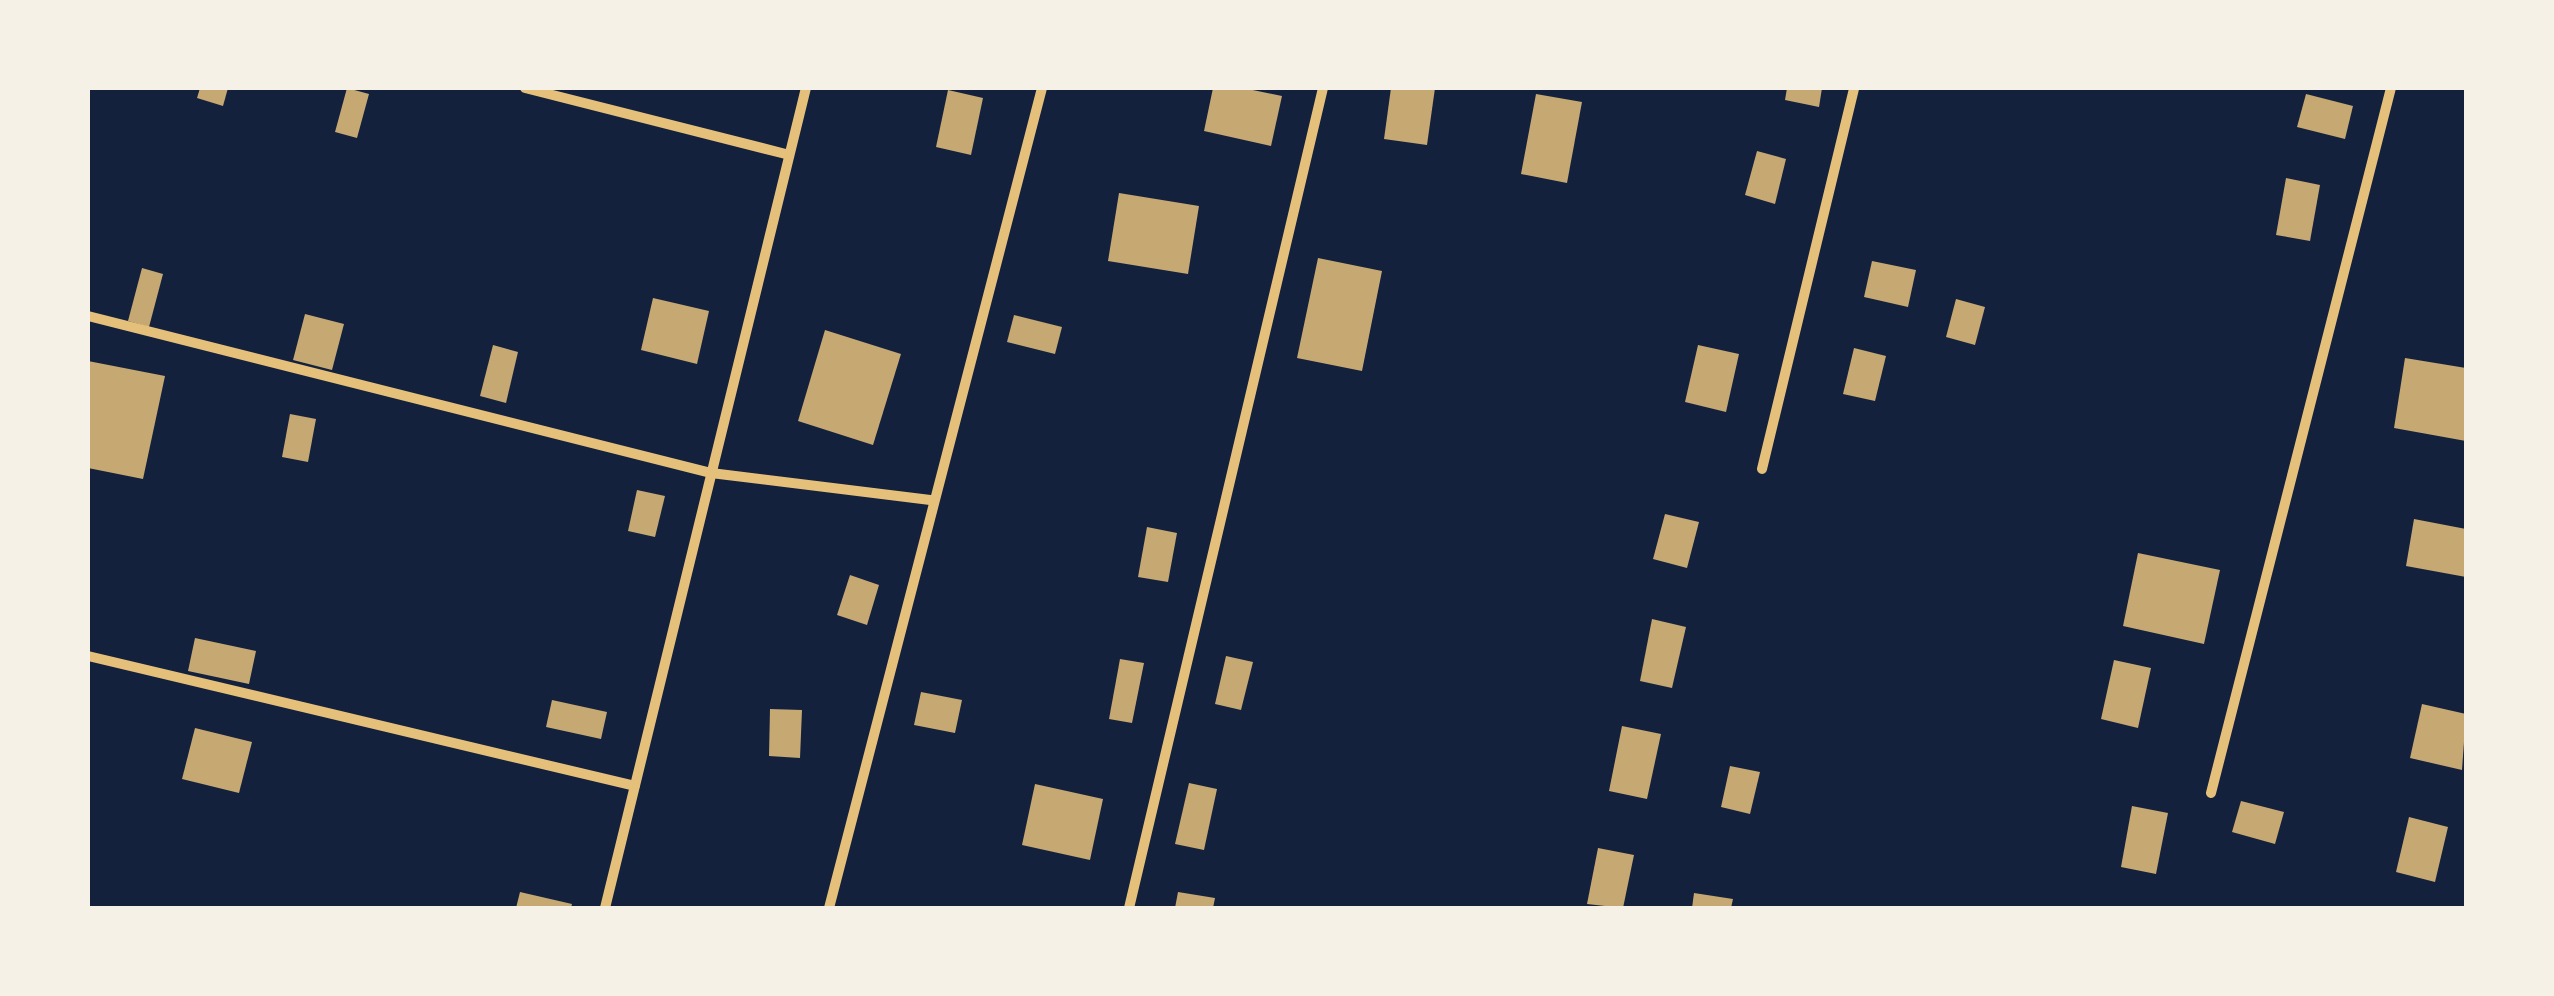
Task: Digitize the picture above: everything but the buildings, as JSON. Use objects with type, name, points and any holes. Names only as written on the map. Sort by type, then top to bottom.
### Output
[{"type":"street","points":[[526,88],[789,154]]},
{"type":"street","points":[[605,908],[806,88]]},
{"type":"street","points":[[829,908],[1042,88]]},
{"type":"street","points":[[1130,908],[1324,88]]},
{"type":"street","points":[[1762,469],[1854,88]]},
{"type":"street","points":[[2211,793],[2391,88]]},
{"type":"street","points":[[88,316],[711,472],[932,500]]},
{"type":"street","points":[[88,656],[635,786]]}]
